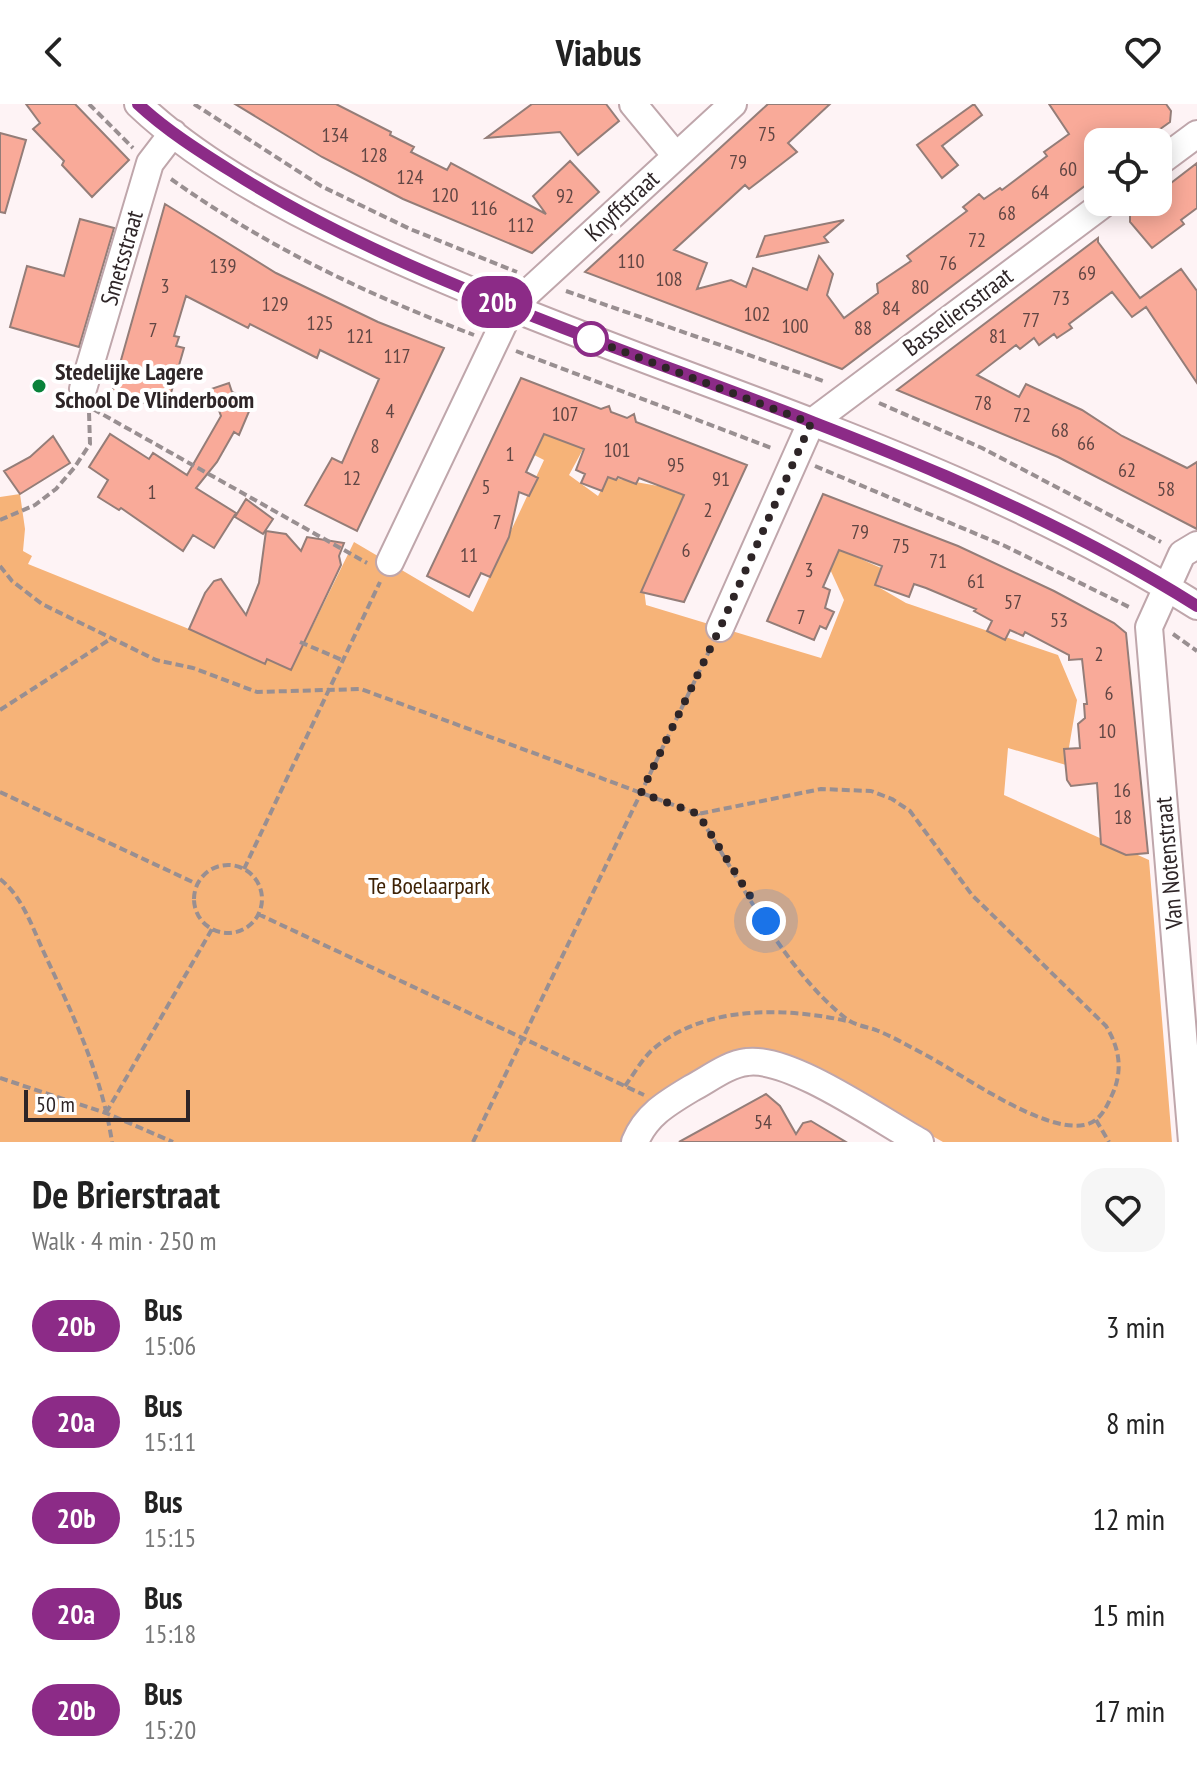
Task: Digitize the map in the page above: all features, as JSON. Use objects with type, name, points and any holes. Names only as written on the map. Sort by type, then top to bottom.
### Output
[{"type":"street","points":[[633,104],[676,156]]},
{"type":"street","name":"Knyffstraat","points":[[511,308],[733,104]]},
{"type":"street","points":[[141,105],[173,133],[273,198],[336,232],[511,308],[983,490],[1098,546],[1197,606]]},
{"type":"street","name":"Smetsstraat","points":[[83,389],[150,163],[173,133]]},
{"type":"street","points":[[1172,153],[1197,134]]},
{"type":"street","name":"Basseliersstraat","points":[[811,423],[1087,216]]},
{"type":"street","points":[[387,568],[511,308]]},
{"type":"street","points":[[720,628],[811,423]]},
{"type":"street","name":"Van Notenstraat","points":[[1190,549],[1149,627],[1192,1142]]},
{"type":"street","points":[[635,1142],[649,1116],[663,1106],[734,1065],[761,1061],[800,1074],[920,1142]]},
{"type":"path","points":[[89,104],[150,163],[234,223],[310,265],[398,305],[795,457],[1005,546],[1152,620],[1197,651]]},
{"type":"path","points":[[93,109],[99,104]]},
{"type":"path","points":[[194,104],[321,186],[410,229],[540,282],[851,391],[982,448],[1190,549]]},
{"type":"path","points":[[0,520],[35,505],[56,489],[74,468],[90,444],[89,406],[387,568],[244,869]]},
{"type":"path","points":[[0,566],[12,581],[42,604],[147,657],[193,668],[257,692],[349,688],[372,692],[698,814],[821,789],[871,791],[910,811],[972,895],[1106,1026],[1115,1041],[1119,1058],[1118,1076],[1105,1110],[1096,1120],[1083,1125],[1067,1124],[1038,1115],[987,1092],[913,1048],[850,1022],[820,1015],[745,1014],[706,1021],[677,1033],[650,1052],[625,1086]]},
{"type":"path","points":[[473,1142],[720,628]]},
{"type":"path","points":[[0,710],[112,638]]},
{"type":"path","points":[[300,642],[343,660]]},
{"type":"path","points":[[0,792],[197,884]]},
{"type":"path","points":[[698,814],[800,971],[850,1022]]},
{"type":"path","points":[[227,865],[244,869],[260,887],[262,899],[258,914],[242,929],[231,932],[212,929],[196,908],[197,884],[215,867],[227,865]]},
{"type":"path","points":[[0,879],[20,901],[75,1020],[95,1070],[112,1142]]},
{"type":"path","points":[[258,914],[663,1106]]},
{"type":"path","points":[[106,1113],[212,929]]},
{"type":"path","points":[[0,1078],[106,1113],[173,1142]]},
{"type":"path","points":[[1096,1120],[1109,1142]]},
{"type":"green space","name":"Te Boelaarpark","points":[[506,411],[587,442],[569,475],[598,496],[608,477],[697,493],[644,589],[646,605],[821,658],[844,600],[829,567],[807,535],[881,568],[875,585],[906,603],[1058,655],[1077,700],[1066,765],[1008,748],[1004,795],[1149,860],[1172,1142],[943,1142],[810,1067],[769,1053],[625,1142],[0,1142],[0,497],[20,494],[25,529],[23,551],[32,556],[28,564],[189,629],[264,664],[267,659],[291,670],[354,542],[473,612],[544,460],[495,435]]},
{"type":"building","points":[[26,104],[75,104],[129,160],[92,197],[62,165],[64,161],[33,129],[40,123]]},
{"type":"building","points":[[235,104],[336,104],[391,132],[390,135],[414,147],[411,152],[447,170],[451,163],[546,214],[533,196],[570,161],[599,192],[532,253],[403,199],[322,157]]},
{"type":"building","points":[[532,104],[606,104],[619,121],[578,155],[560,132],[486,138]]},
{"type":"building","points":[[768,104],[830,104],[788,143],[797,152],[749,189],[745,185],[674,250],[707,263],[697,289],[731,280],[746,287],[753,268],[807,290],[819,256],[833,274],[827,295],[844,318],[878,293],[877,284],[911,261],[907,256],[967,211],[963,207],[979,194],[984,199],[1000,188],[1002,190],[1047,156],[1044,152],[1069,134],[1049,104],[1166,104],[1171,111],[1170,122],[1162,128],[1084,128],[1084,187],[842,369],[585,272]]},
{"type":"building","points":[[974,104],[982,115],[942,146],[958,165],[942,178],[917,145]]},
{"type":"building","points":[[0,133],[26,140],[5,213],[0,212]]},
{"type":"building","points":[[1197,163],[1197,208],[1181,220],[1184,224],[1152,248],[1130,222],[1130,216],[1172,216],[1172,182]]},
{"type":"building","points":[[165,204],[276,273],[378,322],[444,348],[357,531],[305,505],[332,458],[342,463],[379,379],[320,350],[317,358],[250,324],[248,328],[186,296],[174,336],[179,337],[176,346],[184,348],[169,400],[161,397],[158,408],[112,392]]},
{"type":"building","points":[[80,219],[114,228],[79,347],[10,327],[27,266],[64,276]]},
{"type":"building","points":[[844,220],[824,237],[828,242],[757,257],[765,236]]},
{"type":"building","points":[[1098,238],[1140,298],[1181,269],[1197,291],[1197,383],[1146,307],[1132,317],[1112,292],[1069,324],[1072,328],[1057,338],[1054,334],[1039,345],[1034,338],[1020,349],[1016,345],[977,375],[1019,397],[1026,384],[1082,410],[1122,436],[1187,468],[1197,462],[1197,529],[1058,457],[897,390]]},
{"type":"building","points":[[521,378],[601,409],[609,406],[611,412],[627,418],[634,414],[636,422],[747,465],[684,602],[641,592],[684,495],[639,478],[636,484],[618,477],[616,480],[608,477],[602,491],[581,483],[585,474],[576,470],[584,449],[544,434],[526,472],[538,478],[529,496],[519,492],[509,537],[490,577],[481,573],[469,597],[427,576]]},
{"type":"building","points":[[229,383],[232,392],[253,402],[239,435],[234,432],[217,462],[196,488],[236,513],[214,548],[193,535],[183,551],[121,508],[119,510],[98,497],[108,480],[89,467],[110,434],[149,459],[153,453],[187,475],[221,416],[211,389]]},
{"type":"building","points":[[53,436],[70,463],[20,494],[4,471],[30,457]]},
{"type":"building","points":[[823,494],[958,546],[1054,591],[1114,623],[1126,633],[1148,853],[1126,855],[1101,844],[1097,783],[1071,786],[1067,780],[1064,749],[1080,748],[1078,724],[1085,718],[1084,704],[1087,704],[1082,659],[1069,660],[1069,655],[1025,632],[1023,636],[1010,630],[1005,640],[987,631],[992,621],[974,611],[976,609],[926,588],[914,584],[909,597],[875,585],[882,566],[839,550],[823,587],[830,590],[825,608],[834,612],[826,629],[820,626],[814,640],[767,621]]},
{"type":"building","points":[[246,499],[273,519],[263,534],[235,517]]},
{"type":"building","points":[[266,531],[286,534],[301,551],[307,537],[344,543],[339,556],[341,565],[291,670],[267,659],[265,664],[189,629],[205,593],[214,581],[221,579],[246,615],[259,583]]},
{"type":"building","points":[[766,1094],[780,1106],[796,1134],[803,1123],[811,1121],[846,1142],[679,1142]]},
{"type":"bus line","name":"20b","points":[[138,104],[213,160],[273,198],[349,238],[511,308],[983,490],[1098,546],[1197,606]]},
{"type":"place","name":"Stedelijke Lagere School De Vlinderboom","points":[[39,386]]},
{"type":"route","points":[[591,339],[588,338],[811,423],[720,628],[641,793],[698,814],[766,921]]}]
